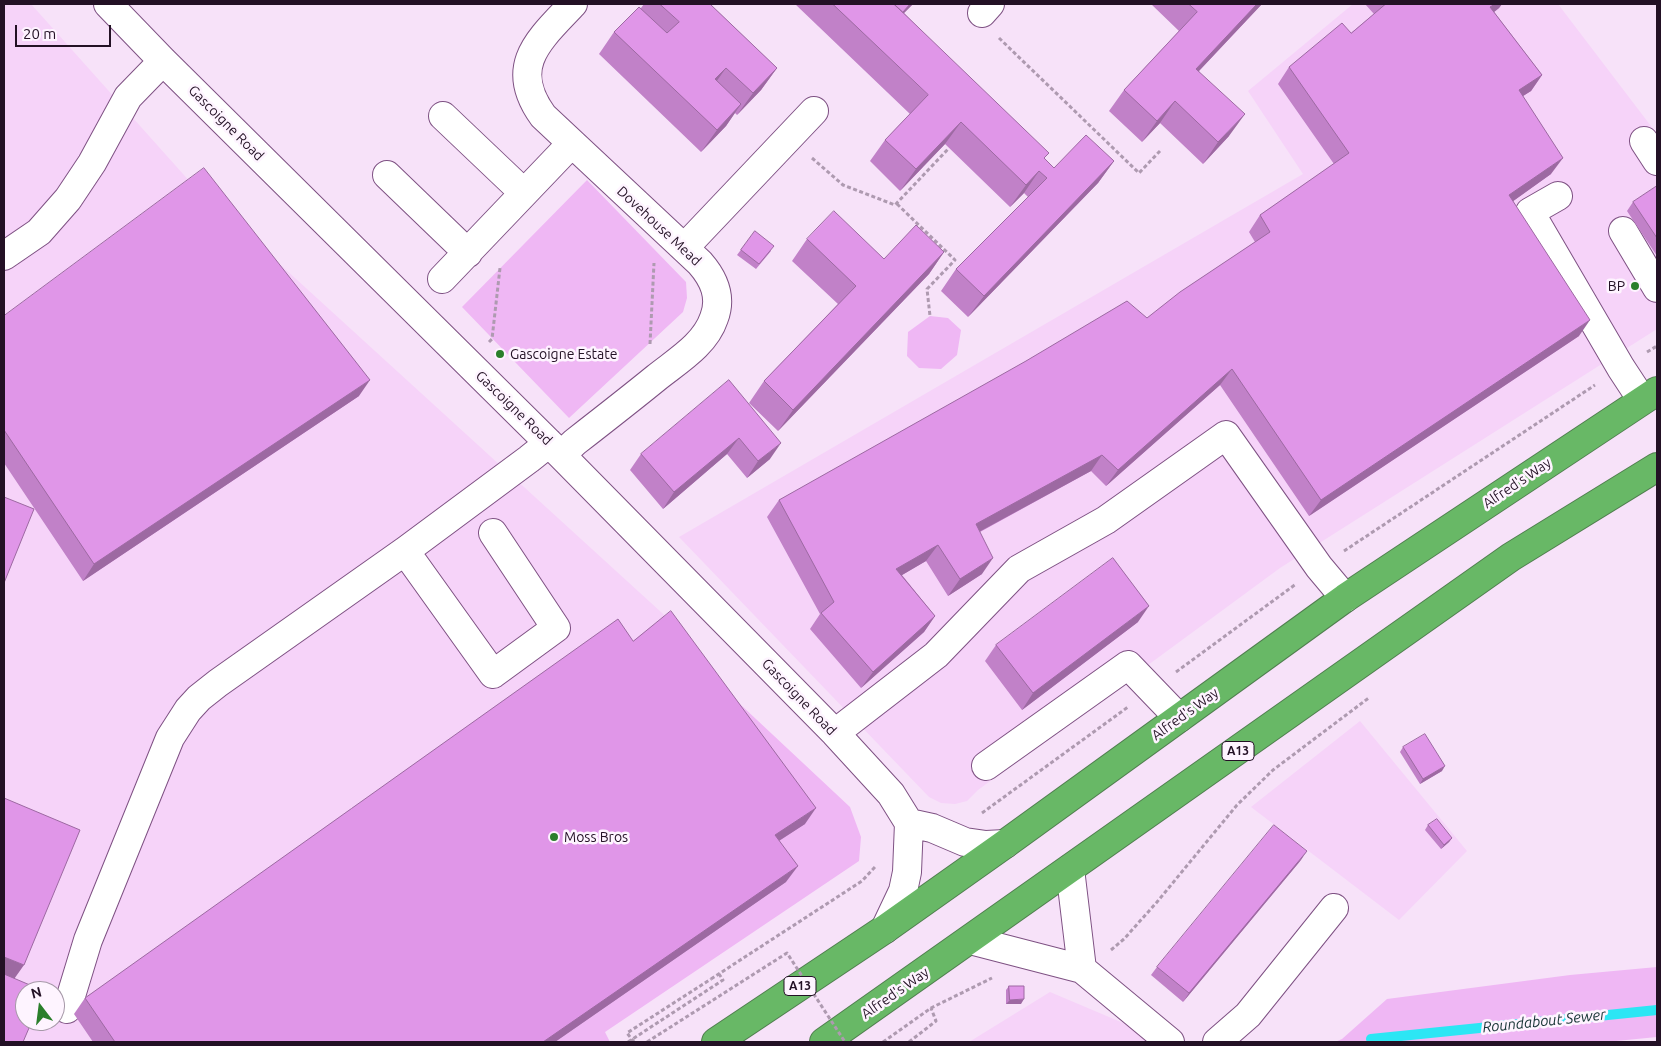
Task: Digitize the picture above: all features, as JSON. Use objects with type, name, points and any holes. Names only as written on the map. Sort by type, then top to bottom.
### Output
[{"type":"highway","name":"Alfred's Way","points":[[716,1042],[885,929],[1006,844],[1345,598],[1650,396]]},
{"type":"highway","name":"Alfred's Way","points":[[824,1042],[1133,826],[1511,557],[1657,467]]},
{"type":"street","name":"Gascoigne Road","points":[[108,4],[163,61],[555,449],[835,733],[891,794],[909,823]]},
{"type":"street","name":"Dovehouse Mead","points":[[67,1009],[88,940],[170,738],[188,710],[199,698],[405,551],[522,464],[575,442],[693,349],[710,328],[715,317],[717,293],[708,272],[543,116],[535,106],[529,93],[527,79],[528,64],[533,51],[541,38],[573,4]]},
{"type":"street","points":[[4,256],[39,232],[68,199],[92,163],[128,97],[163,61]]},
{"type":"street","points":[[684,248],[814,111]]},
{"type":"street","points":[[443,116],[524,193]]},
{"type":"street","points":[[442,279],[571,144]]},
{"type":"street","points":[[387,175],[468,253]]},
{"type":"street","points":[[1558,196],[1530,212],[1621,368],[1650,396]]},
{"type":"street","points":[[1623,231],[1657,288]]},
{"type":"street","points":[[835,733],[936,655],[1019,570],[1106,520],[1226,435],[1320,567],[1345,598]]},
{"type":"street","points":[[405,551],[493,674],[556,628],[493,533]]},
{"type":"street","points":[[986,766],[1128,664],[1180,718]]},
{"type":"street","points":[[885,929],[903,891],[908,872],[909,823],[932,828],[965,842],[986,845],[1006,844]]},
{"type":"street","points":[[1070,869],[1082,968]]},
{"type":"street","points":[[1217,1042],[1248,1015],[1334,908]]},
{"type":"street","points":[[970,940],[1082,968],[1159,1037]]},
{"type":"path","points":[[986,8],[977,17],[1139,172],[1160,151]]},
{"type":"path","points":[[789,138],[843,185],[895,205],[949,148]]},
{"type":"path","points":[[897,204],[955,260],[927,289],[930,316]]},
{"type":"path","points":[[648,384],[655,222]]},
{"type":"path","points":[[469,364],[492,339],[500,268]]},
{"type":"path","points":[[1105,955],[1124,939],[1237,805],[1266,777],[1373,694]]},
{"type":"path","points":[[634,1042],[628,1033],[862,881],[879,863]]},
{"type":"path","points":[[647,1042],[787,953],[845,1042]]},
{"type":"path","points":[[628,1042],[723,980],[719,974]]},
{"type":"path","points":[[883,1042],[931,1008],[994,978]]},
{"type":"path","points":[[909,1042],[936,1021],[931,1008]]},
{"type":"shaded area","points":[[4,4],[31,4],[192,184],[673,623],[805,824],[555,1042],[4,1042]]},
{"type":"shaded area","points":[[1353,4],[1558,4],[1657,134],[1657,329],[1280,568],[978,790],[967,801],[955,804],[941,803],[929,797],[679,537],[1303,174],[1248,91]]},
{"type":"shaded area","points":[[587,180],[686,282],[687,298],[683,312],[569,418],[462,307]]},
{"type":"shaded area","points":[[930,316],[948,318],[961,330],[957,355],[941,369],[919,368],[907,356],[908,332]]},
{"type":"shaded area","points":[[710,676],[850,807],[861,837],[859,861],[605,1032],[610,1042],[555,1042],[786,882],[763,851],[804,824]]},
{"type":"shaded area","points":[[1360,721],[1467,851],[1399,920],[1251,807]]},
{"type":"shaded area","points":[[1657,967],[1657,1037],[1606,1042],[1335,1042],[1342,1039],[1387,999],[1570,975]]},
{"type":"shaded area","points":[[1050,992],[1168,1042],[969,1042]]},
{"type":"building","points":[[660,4],[710,4],[777,68],[753,93],[726,68],[715,79],[741,104],[717,130],[614,32],[639,7],[667,33],[679,22]]},
{"type":"building","points":[[833,4],[894,4],[1049,153],[1044,158],[1054,168],[1086,135],[1114,161],[984,296],[956,269],[1047,178],[1039,171],[1026,185],[961,122],[916,169],[885,140],[928,95]]},
{"type":"building","points":[[894,4],[910,4],[903,12]]},
{"type":"building","points":[[1189,4],[1257,4],[1196,69],[1245,114],[1218,142],[1175,101],[1157,121],[1124,90],[1197,12]]},
{"type":"building","points":[[1386,4],[1495,4],[1490,7],[1542,75],[1519,90],[1563,158],[1509,195],[1590,320],[1321,500],[1232,369],[1118,470],[1102,455],[976,524],[993,558],[960,579],[938,545],[896,569],[935,616],[873,672],[821,613],[834,602],[779,500],[1026,361],[1127,301],[1147,318],[1180,292],[1270,232],[1260,215],[1349,153],[1289,67],[1342,23],[1351,33]]},
{"type":"building","points":[[204,168],[370,380],[94,564],[4,430],[4,316]]},
{"type":"building","points":[[1657,186],[1657,238],[1633,202]]},
{"type":"building","points":[[834,211],[884,259],[916,225],[944,252],[793,410],[764,381],[856,286],[807,239]]},
{"type":"building","points":[[755,231],[774,246],[759,264],[741,250]]},
{"type":"building","points":[[729,380],[781,443],[758,461],[739,438],[674,492],[641,454]]},
{"type":"building","points":[[4,497],[34,509],[4,583]]},
{"type":"building","points":[[1113,558],[1149,606],[1033,693],[996,645]]},
{"type":"building","name":"Moss Bros","points":[[671,611],[816,808],[775,835],[798,866],[543,1042],[115,1042],[85,998],[618,619],[633,641]]},
{"type":"building","points":[[1425,734],[1445,766],[1423,779],[1403,747]]},
{"type":"building","points":[[4,798],[80,830],[24,965],[4,957]]},
{"type":"building","points":[[1437,819],[1452,838],[1444,845],[1428,825]]},
{"type":"building","points":[[1274,825],[1307,851],[1189,993],[1157,967]]},
{"type":"building","points":[[4,974],[20,981],[15,981],[15,1031],[28,1031],[23,1042],[4,1042]]},
{"type":"building","points":[[1009,986],[1024,986],[1024,999],[1010,1000]]},
{"type":"waterway","name":"Roundabout Sewer","points":[[1371,1039],[1657,1010]]},
{"type":"place","name":"BP","points":[[1635,286]]},
{"type":"place","name":"Gascoigne Estate","points":[[500,354]]},
{"type":"place","name":"Moss Bros","points":[[554,837]]}]
